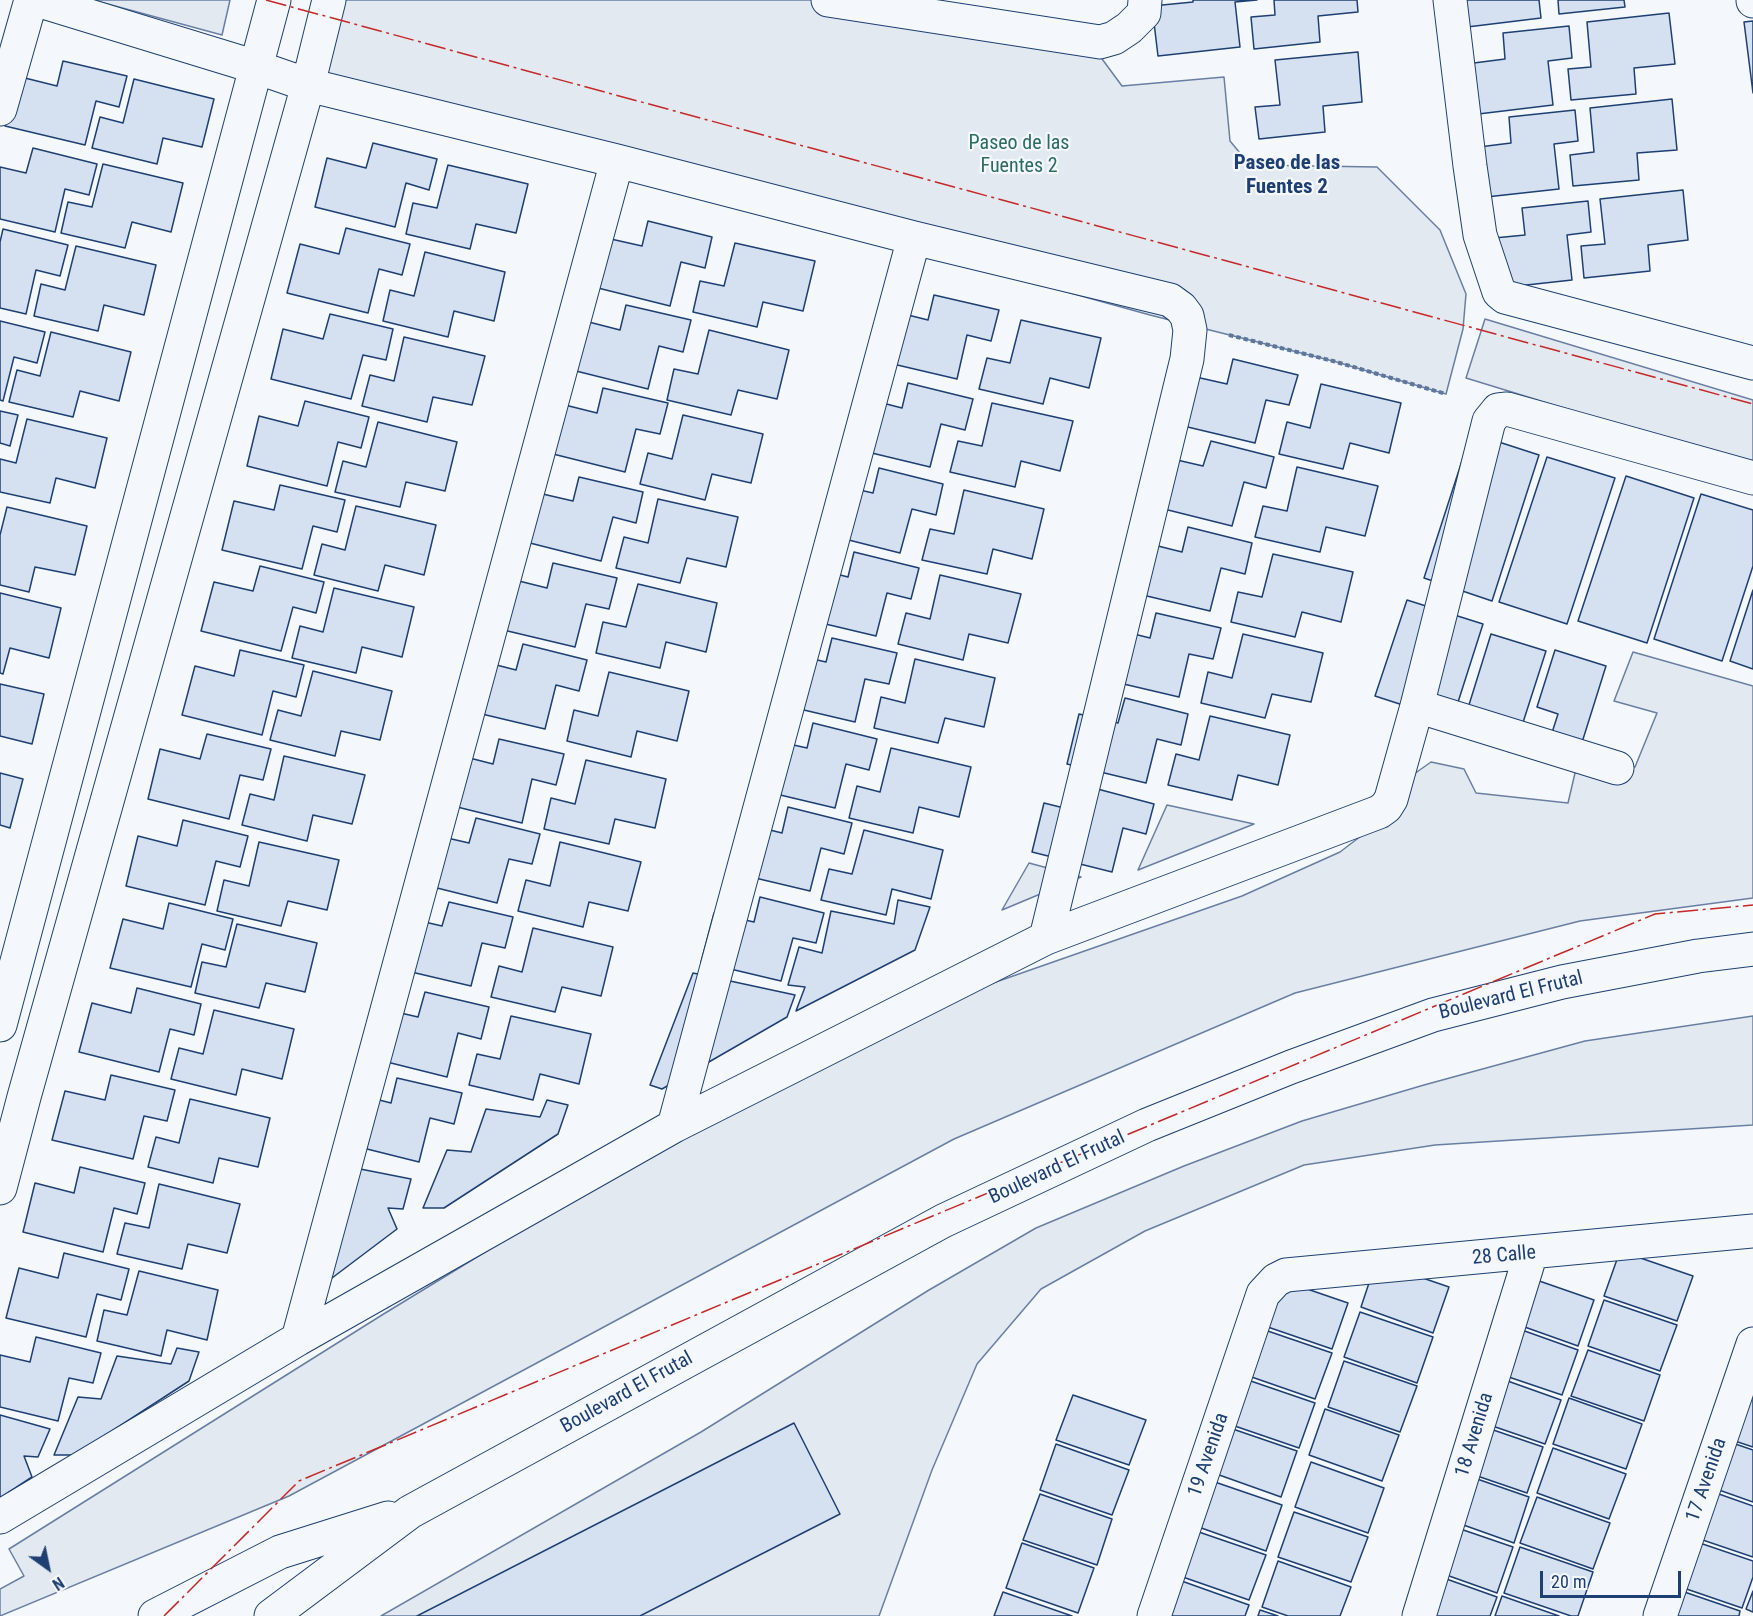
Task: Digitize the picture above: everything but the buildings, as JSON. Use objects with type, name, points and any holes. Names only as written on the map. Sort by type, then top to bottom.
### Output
[{"type":"street","points":[[0,110],[31,0]]},
{"type":"street","points":[[37,0],[308,85],[1170,300],[1181,308],[1189,325],[1184,370],[1046,938]]},
{"type":"street","points":[[0,1025],[274,0]]},
{"type":"street","points":[[0,1188],[12,1094],[308,85],[329,0]]},
{"type":"street","points":[[829,0],[1100,42],[1114,38],[1129,28],[1144,13],[1145,0]]},
{"type":"street","points":[[1450,0],[1480,235],[1500,292],[1505,297],[1753,363]]},
{"type":"street","points":[[298,1339],[617,161]]},
{"type":"street","points":[[674,1126],[914,238]]},
{"type":"street","points":[[0,1517],[298,1339],[674,1126],[1046,938],[1379,812],[1386,807],[1391,799],[1417,706],[1489,421],[1498,410],[1507,409],[1753,478]]},
{"type":"street","points":[[1417,706],[1617,768]]},
{"type":"street","name":"Boulevard El Frutal","points":[[271,1616],[410,1512],[943,1221],[1147,1125],[1291,1067],[1433,1015],[1562,982],[1698,956],[1753,949]]},
{"type":"street","name":"28 Calle","points":[[1263,1294],[1276,1280],[1286,1275],[1753,1231]]},
{"type":"street","name":"18 Avenida","points":[[1419,1616],[1531,1253]]},
{"type":"street","name":"19 Avenida","points":[[1154,1616],[1263,1294]]},
{"type":"street","name":"17 Avenida","points":[[1660,1616],[1753,1344]]},
{"type":"street","name":"Boulevard El Frutal","points":[[155,1616],[280,1552],[410,1512]]},
{"type":"path","points":[[1189,325],[1332,361],[1446,394]]},
{"type":"green space","points":[[93,0],[230,0],[222,35]]},
{"type":"green space","name":"Paseo de las Fuentes 2","points":[[331,0],[847,0],[1094,48],[1122,86],[1224,77],[1230,141],[1250,165],[1377,167],[1440,230],[1466,294],[1463,329],[1446,394],[1333,361],[1150,315],[854,233],[311,89]]},
{"type":"green space","points":[[1485,319],[1753,400],[1753,466],[1466,378]]},
{"type":"green space","points":[[1633,652],[1753,686],[1753,898],[1580,921],[1295,993],[954,1139],[289,1496],[0,1616],[0,1589],[24,1576],[9,1549],[382,1315],[634,1161],[973,990],[1242,896],[1340,852],[1382,820],[1400,784],[1431,762],[1464,769],[1476,793],[1568,803],[1579,756],[1635,767],[1657,713],[1614,701]]},
{"type":"green space","points":[[1167,805],[1254,824],[1138,870]]},
{"type":"green space","points":[[1029,863],[1081,877],[1002,910]]},
{"type":"green space","points":[[1753,1016],[1753,1125],[1435,1145],[1304,1165],[1145,1231],[1041,1289],[977,1364],[932,1470],[879,1616],[381,1616],[701,1432],[929,1290],[1036,1228],[1184,1166],[1302,1121],[1585,1041]]},
{"type":"power","points":[[266,0],[1753,404]]},
{"type":"power","points":[[164,1616],[299,1481],[1655,914],[1753,905]]},
{"type":"district","name":"Paseo de las Fuentes 2","points":[[1287,176]]}]
